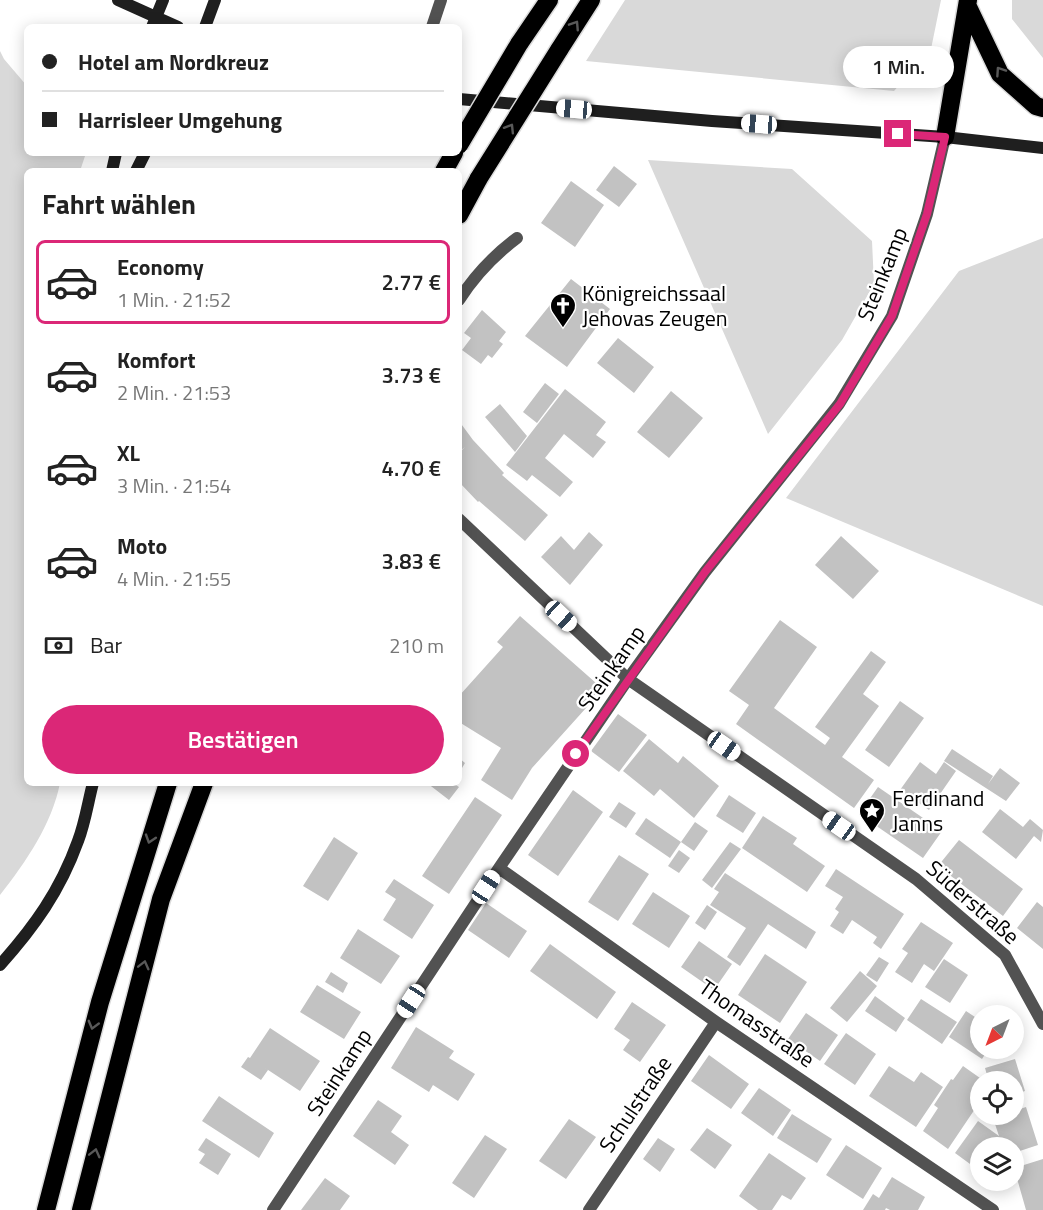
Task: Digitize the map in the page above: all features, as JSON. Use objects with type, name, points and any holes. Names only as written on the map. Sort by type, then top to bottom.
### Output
[{"type":"highway","points":[[462,140],[519,44],[549,0]]},
{"type":"highway","points":[[462,209],[479,178],[591,0]]},
{"type":"highway","points":[[968,4],[1000,74],[1036,106],[1043,108]]},
{"type":"highway","points":[[945,137],[968,4]]},
{"type":"highway","points":[[46,1210],[99,1002],[167,786]]},
{"type":"highway","points":[[81,1210],[161,899],[203,786]]},
{"type":"main road","points":[[118,0],[153,22],[163,0]]},
{"type":"main road","points":[[206,24],[215,0]]},
{"type":"main road","points":[[462,99],[712,121],[945,137],[1043,148]]},
{"type":"main road","points":[[0,966],[30,932],[57,889],[78,840],[92,786]]},
{"type":"street","points":[[433,24],[441,0]]},
{"type":"street","name":"Steinkamp","points":[[273,1210],[499,868],[628,679],[705,572],[840,404],[892,316],[927,214],[945,137]]},
{"type":"street","points":[[462,295],[471,281],[496,254],[517,238]]},
{"type":"street","name":"Süderstraße","points":[[462,522],[628,679],[916,879],[1005,955],[1043,1024]]},
{"type":"street","name":"Thomasstraße","points":[[499,868],[716,1022],[993,1210]]},
{"type":"street","name":"Schulstraße","points":[[590,1210],[716,1022]]},
{"type":"shaded area","points":[[625,0],[941,0],[931,49],[894,91],[586,61]]},
{"type":"shaded area","points":[[1012,0],[1043,0],[1043,58],[1012,19]]},
{"type":"shaded area","points":[[0,51],[24,82],[24,156],[85,156],[81,168],[24,168],[24,786],[59,786],[51,813],[37,842],[0,895]]},
{"type":"shaded area","points":[[648,160],[792,169],[872,241],[874,284],[842,340],[768,434]]},
{"type":"shaded area","points":[[1043,238],[1043,606],[786,498],[959,271]]},
{"type":"building","points":[[614,166],[637,184],[619,207],[596,190]]},
{"type":"building","points":[[571,181],[604,205],[575,247],[541,223]]},
{"type":"building","name":"Königreichssaal Jehovas Zeugen","points":[[571,279],[610,309],[567,367],[525,336]]},
{"type":"building","points":[[482,310],[506,332],[499,341],[503,344],[492,358],[488,355],[481,364],[462,350],[471,338],[464,333]]},
{"type":"building","points":[[618,338],[654,367],[634,393],[597,363]]},
{"type":"building","points":[[545,383],[559,394],[537,423],[523,412]]},
{"type":"building","points":[[565,389],[606,422],[596,435],[606,442],[593,458],[564,434],[545,458],[573,482],[560,497],[532,475],[527,481],[506,465]]},
{"type":"building","points":[[671,391],[703,418],[669,458],[637,432]]},
{"type":"building","points":[[500,404],[527,436],[515,452],[485,417]]},
{"type":"building","points":[[462,425],[504,473],[502,475],[548,515],[525,541],[478,502],[462,485],[462,450],[465,447],[462,450]]},
{"type":"building","points":[[589,532],[603,545],[570,585],[541,557],[561,536],[574,550]]},
{"type":"building","points":[[841,536],[879,571],[853,599],[815,565]]},
{"type":"building","points":[[520,616],[596,683],[595,698],[532,768],[512,800],[481,780],[501,748],[462,724],[462,693],[503,647],[497,642]]},
{"type":"building","points":[[780,620],[817,647],[774,708],[825,745],[830,738],[815,727],[871,651],[886,662],[863,694],[879,706],[842,757],[874,780],[854,808],[736,724],[749,705],[729,691]]},
{"type":"building","points":[[900,701],[924,718],[889,767],[865,750]]},
{"type":"building","points":[[618,714],[647,735],[619,772],[591,751]]},
{"type":"building","points":[[649,739],[678,763],[683,756],[719,786],[694,818],[660,789],[654,796],[623,771]]},
{"type":"building","points":[[952,749],[993,776],[988,784],[1000,768],[1020,783],[1006,801],[944,761]]},
{"type":"building","points":[[920,762],[936,774],[944,762],[956,771],[929,810],[900,790]]},
{"type":"building","points":[[431,786],[459,787],[449,800]]},
{"type":"building","points":[[878,787],[942,831],[923,858],[859,814]]},
{"type":"building","points":[[573,790],[603,812],[558,876],[528,855]]},
{"type":"building","points":[[729,795],[756,813],[743,833],[716,816]]},
{"type":"building","points":[[475,797],[502,815],[449,894],[422,876]]},
{"type":"building","points":[[619,802],[636,813],[626,828],[609,817]]},
{"type":"building","points":[[1000,809],[1023,827],[1030,819],[1043,830],[1041,842],[1034,836],[1016,859],[982,832]]},
{"type":"building","points":[[763,816],[797,838],[793,844],[825,866],[807,892],[742,848]]},
{"type":"building","points":[[646,818],[681,842],[670,858],[635,834]]},
{"type":"building","points":[[695,822],[708,831],[694,851],[681,842]]},
{"type":"building","points":[[334,837],[358,853],[328,901],[303,886]]},
{"type":"building","points":[[959,840],[1023,889],[1003,916],[938,866]]},
{"type":"building","points":[[730,842],[741,849],[712,888],[702,880]]},
{"type":"building","points":[[679,850],[690,858],[679,873],[668,866]]},
{"type":"building","points":[[619,855],[649,874],[618,921],[588,902]]},
{"type":"building","points":[[836,869],[904,914],[881,949],[873,943],[877,937],[852,920],[843,934],[830,926],[839,912],[835,909],[843,897],[825,886]]},
{"type":"building","points":[[725,873],[816,932],[806,949],[768,924],[740,966],[727,957],[746,928],[710,905],[719,892],[714,889]]},
{"type":"building","points":[[394,879],[434,905],[412,939],[383,920],[396,899],[385,892]]},
{"type":"building","points":[[653,892],[690,916],[669,948],[632,924]]},
{"type":"building","points":[[1037,902],[1043,907],[1043,949],[1017,928]]},
{"type":"building","points":[[486,903],[527,931],[509,958],[468,930]]},
{"type":"building","points":[[707,905],[717,912],[705,930],[695,923]]},
{"type":"building","points":[[921,922],[953,943],[934,971],[924,964],[912,983],[895,972],[908,953],[902,949]]},
{"type":"building","points":[[358,929],[400,956],[381,984],[340,958]]},
{"type":"building","points":[[699,941],[732,964],[714,990],[681,967]]},
{"type":"building","points":[[550,944],[616,992],[597,1019],[530,971]]},
{"type":"building","points":[[765,954],[807,982],[780,1023],[738,995]]},
{"type":"building","points":[[879,957],[889,963],[877,982],[866,975]]},
{"type":"building","points":[[944,959],[968,975],[950,1003],[925,987]]},
{"type":"building","points":[[860,971],[877,986],[847,1022],[830,1008]]},
{"type":"building","points":[[331,972],[348,983],[343,993],[325,982]]},
{"type":"building","points":[[317,985],[361,1012],[344,1039],[300,1012]]},
{"type":"building","points":[[875,996],[905,1018],[896,1032],[865,1011]]},
{"type":"building","points":[[921,999],[957,1022],[942,1044],[907,1020]]},
{"type":"building","points":[[632,1002],[666,1025],[640,1062],[623,1050],[630,1040],[614,1029]]},
{"type":"building","points":[[966,1011],[970,1014],[970,1051],[949,1037]]},
{"type":"building","points":[[806,1013],[838,1035],[820,1061],[788,1039]]},
{"type":"building","points":[[416,1027],[454,1051],[449,1058],[475,1074],[458,1101],[433,1085],[429,1092],[391,1068]]},
{"type":"building","points":[[270,1028],[320,1061],[300,1091],[262,1066],[268,1070],[261,1080],[241,1067],[248,1057],[250,1058]]},
{"type":"building","points":[[846,1033],[876,1054],[855,1085],[824,1064]]},
{"type":"building","points":[[709,1055],[749,1084],[731,1109],[691,1081]]},
{"type":"building","points":[[1015,1059],[1019,1071],[986,1071],[985,1068]]},
{"type":"building","points":[[889,1066],[914,1082],[921,1072],[943,1087],[916,1127],[869,1096]]},
{"type":"building","points":[[963,1066],[970,1071],[970,1116],[948,1149],[923,1131],[938,1108],[934,1105],[951,1079],[953,1080]]},
{"type":"building","points":[[759,1088],[791,1110],[773,1136],[741,1113]]},
{"type":"building","points":[[219,1096],[274,1133],[259,1158],[202,1121]]},
{"type":"building","points":[[378,1100],[402,1116],[391,1132],[409,1145],[395,1165],[353,1136]]},
{"type":"building","points":[[1026,1107],[1038,1145],[1024,1150],[1024,1137],[970,1137],[970,1164],[955,1153],[975,1125],[984,1125],[999,1136],[995,1125],[1024,1125],[1024,1108]]},
{"type":"building","points":[[792,1114],[832,1139],[817,1163],[777,1138]]},
{"type":"building","points":[[569,1119],[596,1137],[566,1179],[539,1161]]},
{"type":"building","points":[[707,1128],[732,1145],[715,1169],[690,1150]]},
{"type":"building","points":[[485,1135],[507,1149],[474,1198],[452,1183]]},
{"type":"building","points":[[206,1138],[231,1154],[218,1175],[199,1163],[205,1154],[198,1150]]},
{"type":"building","points":[[658,1138],[675,1149],[660,1172],[643,1159]]},
{"type":"building","points":[[846,1145],[882,1168],[863,1199],[826,1175]]},
{"type":"building","points":[[769,1153],[806,1178],[791,1200],[782,1195],[772,1210],[758,1210],[739,1196]]},
{"type":"building","points":[[1043,1159],[1043,1210],[1026,1210],[1021,1191],[1024,1191],[1024,1165]]},
{"type":"building","points":[[892,1177],[925,1197],[918,1210],[886,1208],[885,1210],[863,1210],[873,1194],[879,1198]]},
{"type":"building","points":[[325,1178],[350,1196],[340,1210],[301,1210]]},
{"type":"place","name":"Königreichssaal Jehovas Zeugen","points":[[563,329]]},
{"type":"place","name":"Ferdinand Janns","points":[[872,834]]},
{"type":"route","points":[[576,754],[705,572],[840,404],[892,316],[927,214],[945,137],[898,134]]}]
